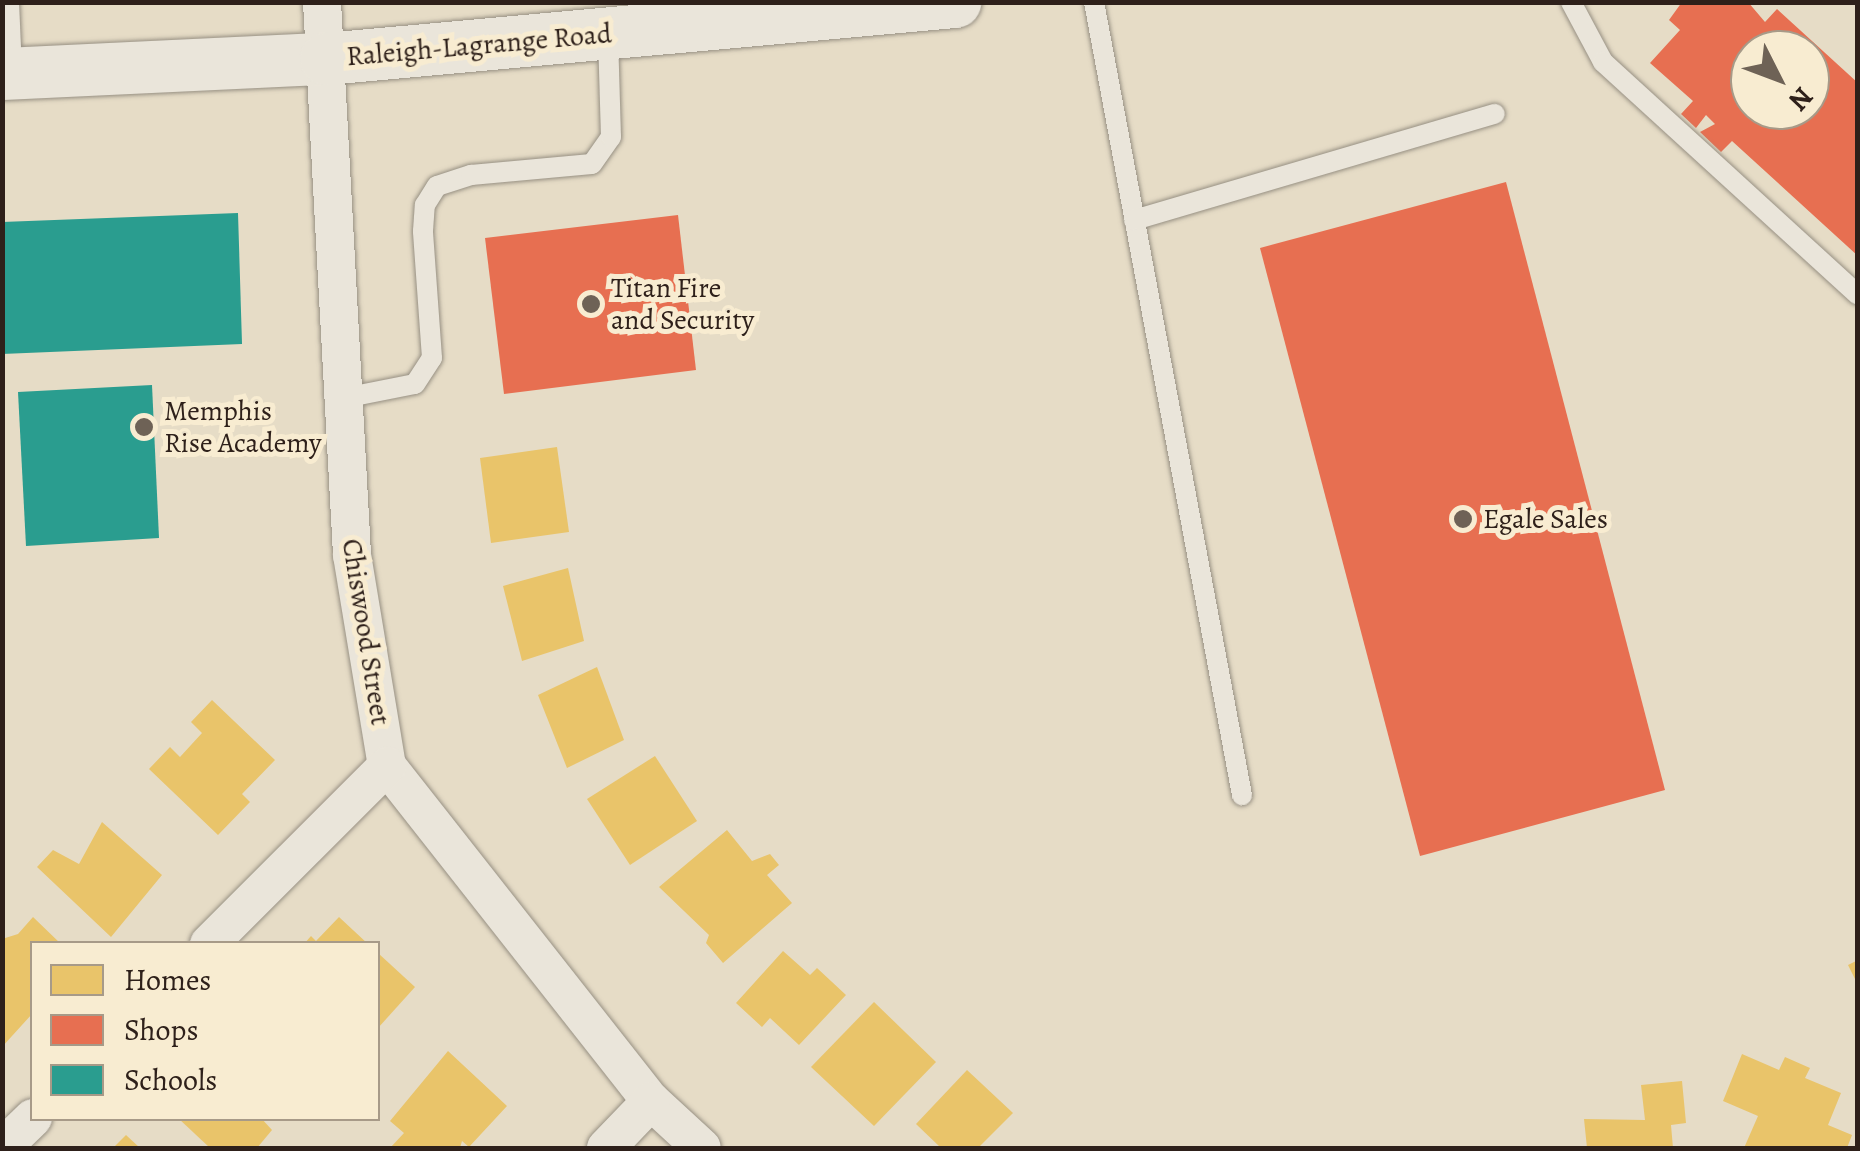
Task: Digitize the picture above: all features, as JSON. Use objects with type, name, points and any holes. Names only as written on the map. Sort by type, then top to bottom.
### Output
[{"type":"main road","name":"Raleigh-Lagrange Road","points":[[7,73],[326,59],[640,22],[955,2]]},
{"type":"street","name":"Chiswood Street","points":[[322,2],[352,555],[387,766],[651,1101],[702,1148]]},
{"type":"street","points":[[212,941],[387,766]]},
{"type":"street","points":[[606,1148],[651,1101]]},
{"type":"street","points":[[2,1148],[30,1120]]},
{"type":"lane","points":[[7,73],[9,2]]},
{"type":"lane","points":[[1094,2],[1242,796]]},
{"type":"lane","points":[[1572,2],[1603,62],[1858,295]]},
{"type":"lane","points":[[344,398],[415,384],[432,358],[423,231],[425,205],[437,186],[471,175],[592,164],[611,137],[640,22]]},
{"type":"lane","points":[[1134,220],[1495,114]]},
{"type":"building: Homes","points":[[557,447],[569,532],[491,543],[480,458]]},
{"type":"building: Homes","points":[[568,568],[584,641],[522,661],[503,586]]},
{"type":"building: Homes","points":[[597,667],[624,740],[567,768],[538,695]]},
{"type":"building: Homes","points":[[212,700],[275,760],[242,794],[250,802],[218,835],[149,769],[170,747],[180,757],[202,733],[191,722]]},
{"type":"building: Homes","points":[[655,756],[697,821],[630,865],[587,799]]},
{"type":"building: Homes","points":[[102,822],[162,875],[111,937],[37,867],[53,850],[79,864]]},
{"type":"building: Homes","points":[[727,830],[752,861],[770,854],[779,865],[767,875],[792,903],[723,963],[706,943],[709,935],[659,887]]},
{"type":"building: Homes","points":[[33,917],[58,941],[30,941],[30,1016],[2,1047],[2,939],[18,934]]},
{"type":"building: Homes","points":[[339,917],[365,941],[316,941]]},
{"type":"building: Homes","points":[[783,951],[810,975],[817,968],[846,995],[799,1045],[770,1018],[762,1027],[736,1003]]},
{"type":"building: Homes","points":[[380,955],[415,987],[380,1026]]},
{"type":"building: Homes","points":[[1858,960],[1858,985],[1848,965]]},
{"type":"building: Homes","points":[[874,1002],[936,1062],[874,1126],[811,1067]]},
{"type":"building: Homes","points":[[448,1051],[507,1106],[469,1147],[462,1141],[460,1148],[390,1148],[404,1133],[390,1121]]},
{"type":"building: Homes","points":[[1742,1054],[1779,1070],[1785,1057],[1810,1068],[1805,1078],[1841,1093],[1828,1125],[1852,1135],[1847,1148],[1744,1148],[1758,1116],[1723,1101]]},
{"type":"building: Homes","points":[[967,1070],[1013,1113],[978,1148],[941,1148],[916,1124]]},
{"type":"building: Homes","points":[[1682,1081],[1686,1123],[1671,1125],[1673,1148],[1587,1148],[1584,1119],[1645,1120],[1641,1085]]},
{"type":"building: Homes","points":[[181,1121],[264,1121],[272,1130],[257,1148],[210,1148]]},
{"type":"building: Homes","points":[[126,1135],[140,1148],[113,1148]]},
{"type":"building: Shops","points":[[1682,2],[1748,2],[1765,22],[1777,9],[1800,30],[1730,30],[1730,130],[1830,130],[1830,57],[1858,83],[1858,256],[1732,141],[1721,152],[1700,132],[1715,124],[1706,115],[1696,128],[1681,114],[1693,101],[1650,63],[1680,30],[1669,20]]},
{"type":"building: Shops","name":"Egale Sales","points":[[1506,182],[1665,790],[1420,856],[1260,248]]},
{"type":"building: Shops","name":"Titan Fire and Security","points":[[678,215],[696,370],[504,394],[485,238]]},
{"type":"building: Schools","points":[[238,213],[242,344],[2,354],[2,222]]},
{"type":"building: Schools","points":[[152,385],[159,538],[26,546],[18,392]]},
{"type":"place","name":"Titan Fire and Security","points":[[591,304]]},
{"type":"place","name":"Memphis Rise Academy","points":[[144,427]]},
{"type":"place","name":"Egale Sales","points":[[1463,519]]}]
